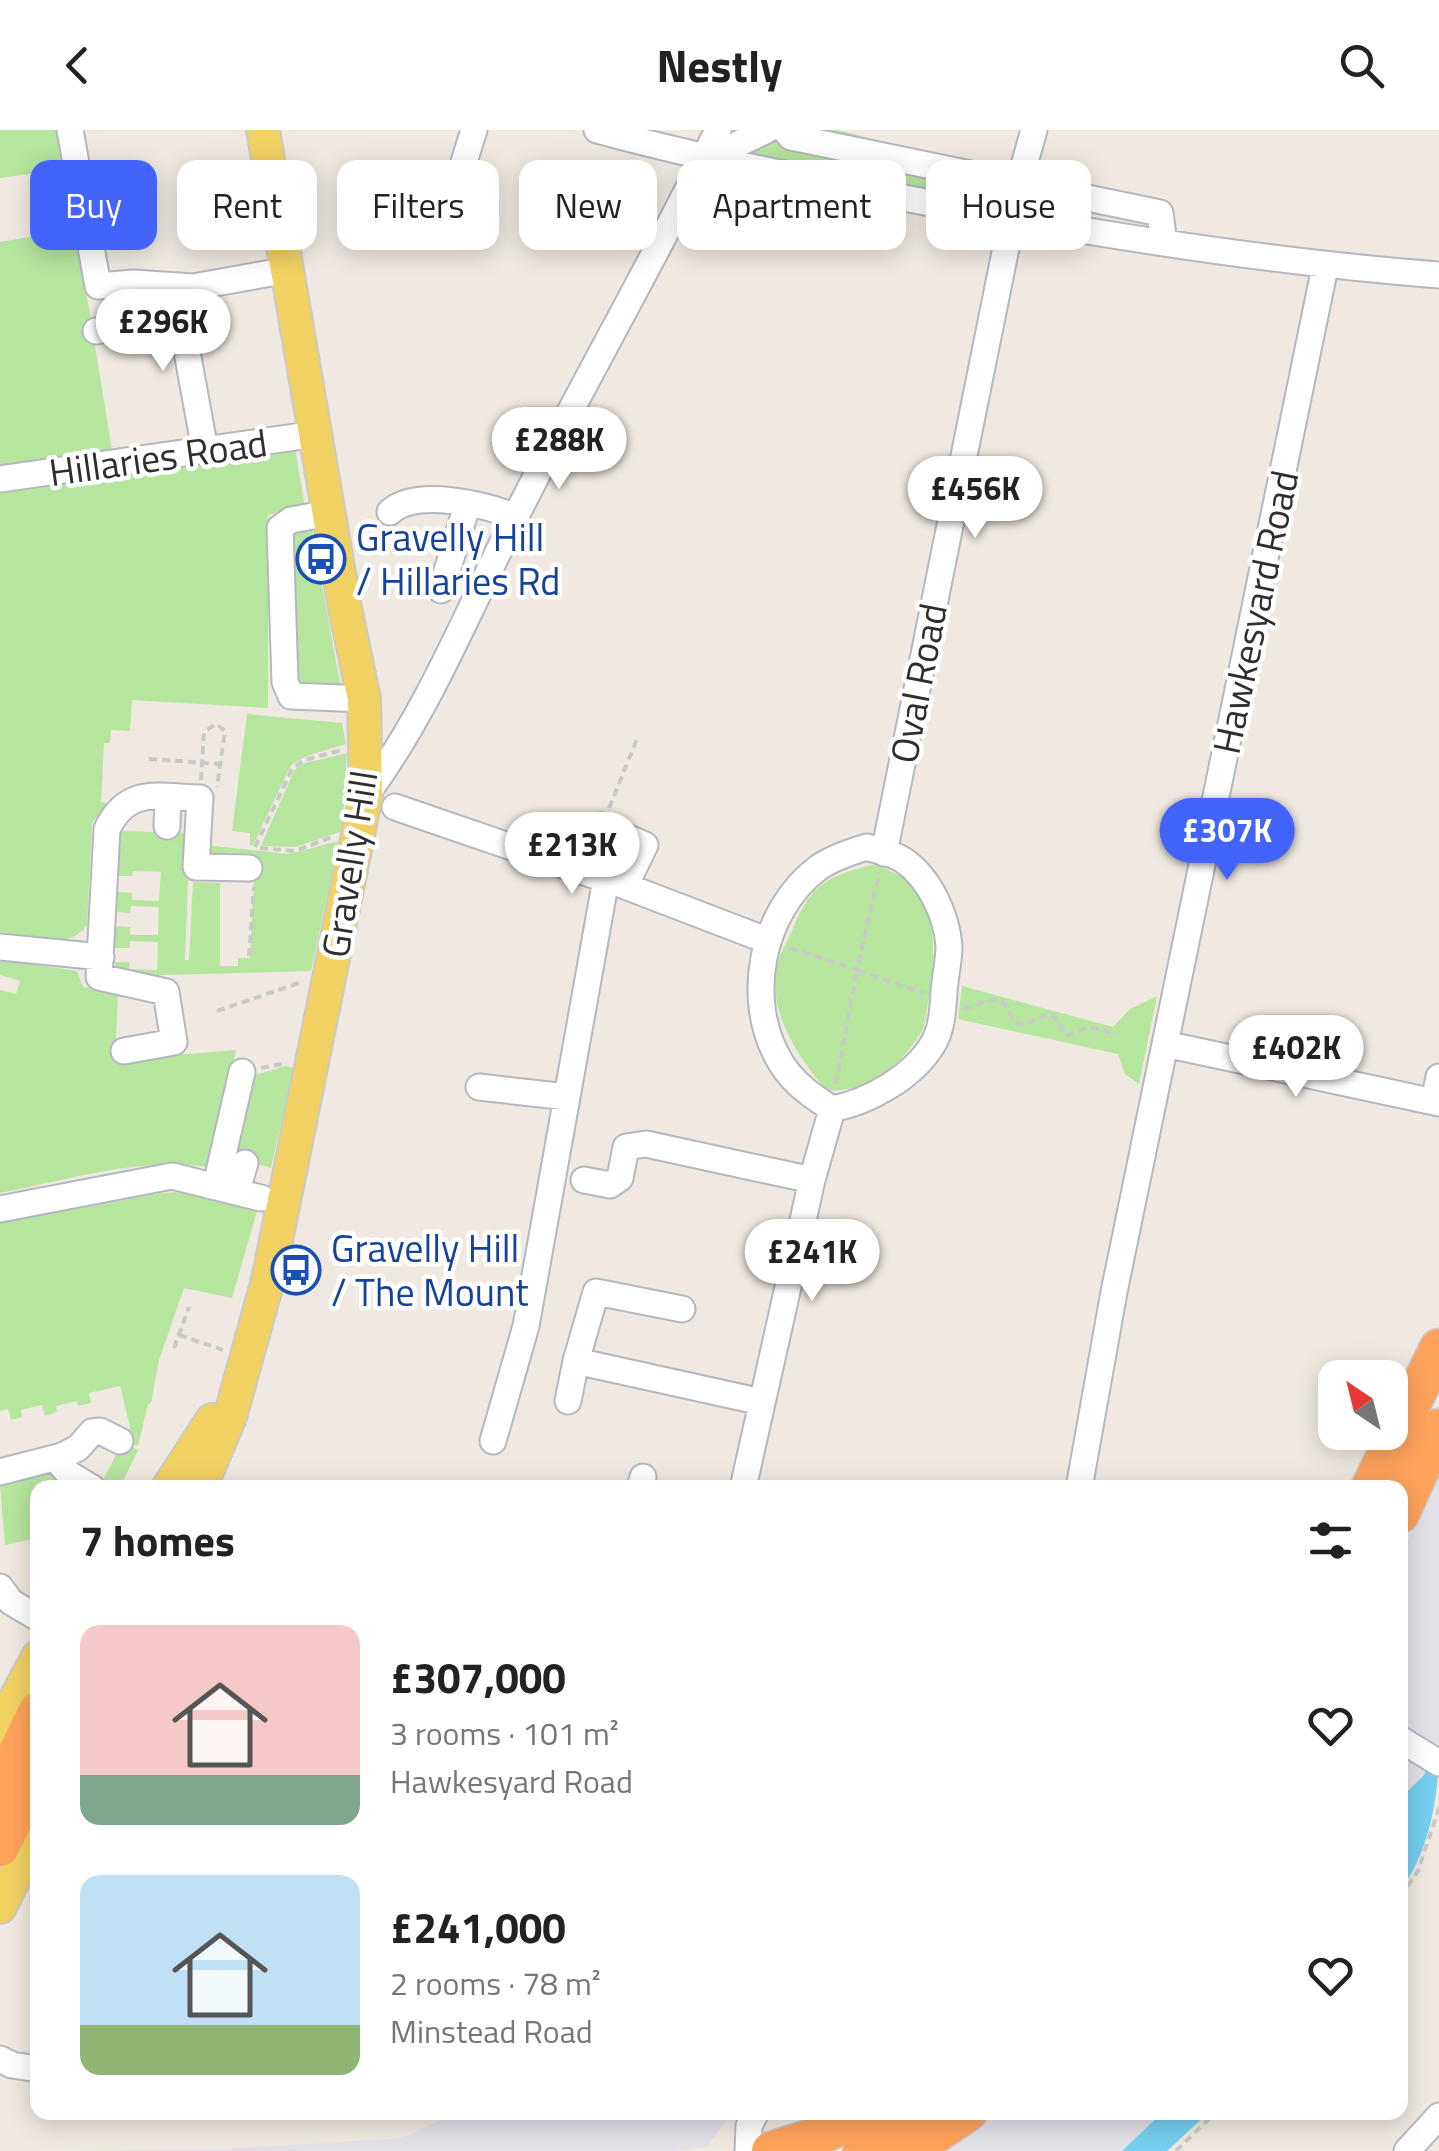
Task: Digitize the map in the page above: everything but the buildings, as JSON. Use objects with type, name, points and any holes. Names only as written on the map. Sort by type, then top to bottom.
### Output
[{"type":"highway","points":[[1374,1480],[1439,1348]]},
{"type":"highway","points":[[1408,1496],[1439,1428]]},
{"type":"highway","points":[[0,1788],[30,1727]]},
{"type":"highway","points":[[0,1847],[30,1785]]},
{"type":"highway","points":[[770,2151],[852,2120]]},
{"type":"highway","points":[[862,2151],[919,2120]]},
{"type":"highway","points":[[909,2151],[956,2120]]},
{"type":"main road","name":"Gravelly Hill","points":[[203,1480],[230,1416],[268,1280],[358,836],[381,801],[366,744],[364,699],[263,130]]},
{"type":"main road","name":"Gravelly Hill","points":[[173,1480],[246,1358]]},
{"type":"main road","points":[[0,1728],[30,1672]]},
{"type":"main road","points":[[0,1908],[30,1846]]},
{"type":"street","points":[[70,130],[98,286],[193,286],[288,270]]},
{"type":"street","points":[[467,160],[474,130]]},
{"type":"street","points":[[597,130],[708,160]]},
{"type":"street","points":[[715,160],[718,130]]},
{"type":"street","points":[[718,160],[738,144],[768,130]]},
{"type":"street","points":[[785,130],[791,137],[926,165]]},
{"type":"street","name":"Oval Road","points":[[1026,160],[1034,130]]},
{"type":"street","points":[[1091,199],[1160,213],[1164,242]]},
{"type":"street","points":[[677,229],[515,516],[395,756],[381,801],[616,882],[766,940]]},
{"type":"street","points":[[1091,230],[1325,267],[1439,275]]},
{"type":"street","name":"Oval Road","points":[[884,853],[1006,250]]},
{"type":"street","name":"Hawkesyard Road","points":[[1080,1480],[1325,267]]},
{"type":"street","points":[[96,331],[180,319],[206,450]]},
{"type":"street","name":"Hillaries Road","points":[[0,479],[316,434]]},
{"type":"street","points":[[390,512],[399,504],[428,500],[491,506],[515,516]]},
{"type":"street","points":[[441,590],[468,503]]},
{"type":"street","points":[[330,513],[292,520],[280,528],[285,682],[290,696],[364,699]]},
{"type":"street","points":[[100,967],[107,828],[126,802],[143,797],[200,798],[196,868],[249,868]]},
{"type":"street","points":[[168,797],[168,826]]},
{"type":"street","points":[[493,1440],[526,1326],[567,1097],[616,882],[645,844],[601,826]]},
{"type":"street","points":[[867,847],[902,859],[930,888],[949,945],[944,1001],[934,1042],[915,1067],[895,1082],[852,1105],[832,1109],[795,1081],[780,1061],[768,1031],[762,1001],[766,940],[782,907],[819,867],[867,847]]},
{"type":"street","points":[[0,946],[100,967],[166,992],[174,1042],[124,1050]]},
{"type":"street","points":[[1166,1044],[1437,1094]]},
{"type":"street","points":[[238,1191],[242,1072]]},
{"type":"street","points":[[478,1086],[567,1097]]},
{"type":"street","points":[[745,1480],[812,1180],[832,1109]]},
{"type":"street","points":[[584,1180],[610,1184],[620,1178],[626,1147],[646,1144],[812,1180]]},
{"type":"street","points":[[238,1191],[244,1163]]},
{"type":"street","points":[[0,1209],[154,1178],[187,1178],[238,1191]]},
{"type":"street","points":[[568,1401],[596,1292],[682,1309]]},
{"type":"street","points":[[576,1361],[762,1402]]},
{"type":"street","points":[[0,1472],[58,1457],[78,1448],[92,1432],[100,1431],[120,1440]]},
{"type":"street","points":[[58,1457],[69,1474],[79,1480]]},
{"type":"street","points":[[0,1587],[11,1602],[30,1613]]},
{"type":"street","points":[[0,2059],[30,2068]]},
{"type":"street","points":[[1407,2151],[1439,2116]]},
{"type":"street","points":[[748,2151],[753,2120]]},
{"type":"path","points":[[216,724],[225,731],[217,786],[210,798],[200,798],[202,762],[204,732],[216,724]]},
{"type":"path","points":[[601,826],[637,740]]},
{"type":"path","points":[[358,836],[345,834],[295,851],[255,848],[292,769],[304,760],[366,744]]},
{"type":"path","points":[[149,759],[220,764]]},
{"type":"path","points":[[832,1109],[857,970],[884,853]]},
{"type":"path","points":[[248,956],[254,883],[249,868]]},
{"type":"path","points":[[766,940],[967,1010],[991,1000],[1002,1002],[1016,1022],[1025,1025],[1046,1014],[1056,1018],[1066,1036],[1089,1027],[1117,1034]]},
{"type":"path","points":[[217,1011],[333,970]]},
{"type":"path","points":[[242,1072],[290,1062],[313,1066]]},
{"type":"path","points":[[174,1348],[190,1307]]},
{"type":"path","points":[[179,1335],[246,1358]]},
{"type":"path","points":[[1408,1886],[1418,1871],[1439,1808]]},
{"type":"path","points":[[1176,2151],[1208,2120]]},
{"type":"shaded area","points":[[1439,1478],[1439,1744],[1424,1775],[1408,1791],[1408,1541]]},
{"type":"shaded area","points":[[440,2120],[727,2120],[707,2146],[675,2151],[69,2151],[225,2149],[403,2138]]},
{"type":"shaded area","points":[[983,2120],[1155,2120],[1122,2151],[939,2151]]},
{"type":"green space","points":[[0,130],[60,130],[65,160],[30,160],[30,174],[0,178]]},
{"type":"green space","points":[[746,130],[837,130],[950,160],[926,160],[926,189],[906,186],[906,160],[757,160]]},
{"type":"green space","points":[[30,237],[30,250],[79,250],[112,450],[0,465],[0,242]]},
{"type":"green space","points":[[295,448],[305,507],[268,515],[268,708],[132,700],[130,731],[111,730],[110,743],[104,743],[101,802],[108,803],[92,823],[87,925],[79,933],[59,940],[0,932],[0,493]]},
{"type":"green space","points":[[311,524],[342,694],[295,690],[292,527]]},
{"type":"green space","points":[[247,714],[342,723],[346,744],[291,765],[253,845],[250,833],[232,831]]},
{"type":"green space","points":[[347,753],[342,831],[296,847],[261,846],[294,771],[301,764]]},
{"type":"green space","points":[[120,831],[190,833],[185,960],[189,960],[193,882],[220,883],[220,966],[238,966],[238,958],[250,958],[255,857],[205,854],[205,845],[289,854],[339,841],[311,971],[128,976],[118,972],[114,962],[129,962],[129,969],[157,970],[158,942],[130,941],[129,948],[114,948],[115,926],[130,927],[130,935],[158,935],[159,907],[131,906],[130,913],[116,912],[117,892],[132,893],[132,900],[159,901],[161,872],[133,871],[132,876],[117,876]]},
{"type":"green space","points":[[876,864],[901,877],[915,891],[929,920],[934,954],[925,1022],[913,1045],[881,1075],[854,1087],[826,1090],[796,1050],[782,1019],[775,986],[777,965],[813,893],[832,878]]},
{"type":"green space","points":[[0,959],[77,971],[83,987],[118,992],[115,1060],[236,1050],[213,1168],[133,1167],[0,1193],[0,990],[16,994],[20,981],[0,975]]},
{"type":"green space","points":[[962,986],[1113,1027],[1130,1009],[1157,996],[1139,1084],[1125,1074],[1118,1054],[958,1019]]},
{"type":"green space","points":[[286,1066],[294,1068],[271,1168],[229,1155],[251,1076]]},
{"type":"green space","points":[[182,1192],[257,1211],[232,1298],[184,1288],[159,1360],[138,1446],[129,1442],[130,1427],[120,1386],[89,1393],[91,1403],[78,1406],[77,1401],[56,1406],[57,1412],[45,1416],[42,1405],[21,1410],[22,1417],[11,1420],[8,1409],[0,1411],[0,1223]]},
{"type":"green space","points":[[123,1443],[138,1450],[123,1480],[103,1480],[117,1453],[120,1454]]},
{"type":"green space","points":[[55,1470],[70,1480],[30,1480],[30,1540],[5,1545],[0,1485]]},
{"type":"water","points":[[1439,1744],[1431,1820],[1408,1878],[1408,1791],[1424,1775]]},
{"type":"water","points":[[1155,2120],[1200,2120],[1167,2151],[1122,2151]]},
{"type":"place","name":"Gravelly Hill / Hillaries Rd","points":[[321,559]]},
{"type":"place","name":"Gravelly Hill / The Mount","points":[[296,1270]]}]
